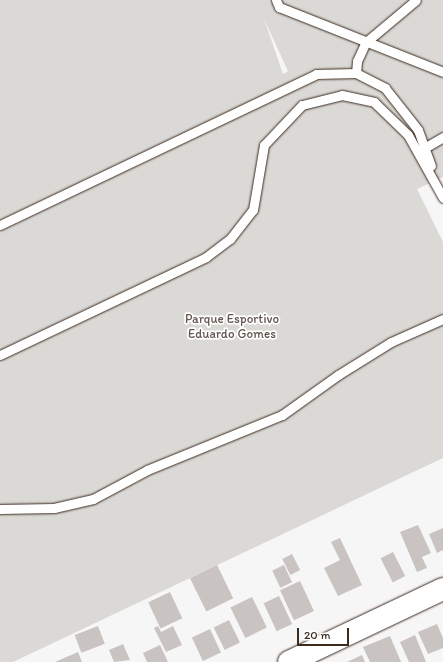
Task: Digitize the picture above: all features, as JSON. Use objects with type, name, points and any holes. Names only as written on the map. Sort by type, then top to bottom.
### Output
[{"type":"main road","points":[[289,662],[443,589]]},
{"type":"lane","points":[[276,0],[280,7],[443,72]]},
{"type":"lane","points":[[356,73],[357,61],[366,42],[416,0]]},
{"type":"lane","points":[[0,225],[316,74],[356,73],[385,88],[418,130],[420,150]]},
{"type":"lane","points":[[0,355],[206,257],[230,239],[253,210],[264,145],[302,106],[342,95],[374,102],[408,135],[420,150],[443,198]]},
{"type":"lane","points":[[420,150],[443,137]]},
{"type":"lane","points":[[0,510],[54,508],[93,499],[147,470],[282,415],[338,375],[390,342],[443,319]]},
{"type":"green space","name":"Parque Esportivo Eduardo Gomes","points":[[0,0],[443,0],[443,177],[417,189],[443,242],[443,458],[13,662],[0,662]],"holes":[[[264,19],[288,71],[283,74]]]},
{"type":"building","points":[[418,525],[431,553],[422,557],[427,568],[417,572],[400,532]]},
{"type":"building","points":[[443,528],[443,550],[437,553],[429,534]]},
{"type":"building","points":[[340,538],[362,585],[338,596],[324,568],[340,560],[331,542]]},
{"type":"building","points":[[393,552],[405,576],[393,582],[381,558]]},
{"type":"building","points":[[292,554],[300,570],[290,575],[282,559]]},
{"type":"building","points":[[217,565],[233,598],[206,611],[190,578]]},
{"type":"building","points":[[284,565],[292,582],[280,588],[272,570]]},
{"type":"building","points":[[300,581],[314,611],[294,620],[280,590]]},
{"type":"building","points":[[170,592],[182,618],[161,628],[148,602]]},
{"type":"building","points":[[279,596],[292,624],[277,631],[264,603]]},
{"type":"building","points":[[252,597],[267,628],[245,638],[230,608]]},
{"type":"building","points":[[229,620],[240,642],[225,650],[214,627]]},
{"type":"building","points":[[437,624],[443,638],[443,648],[428,654],[418,632]]},
{"type":"building","points":[[98,626],[105,644],[81,653],[75,635]]},
{"type":"building","points":[[158,626],[161,632],[173,626],[182,645],[166,652],[154,628]]},
{"type":"building","points":[[210,629],[221,653],[203,661],[192,637]]},
{"type":"building","points":[[415,635],[426,662],[409,662],[400,642]]},
{"type":"building","points":[[390,636],[401,662],[370,662],[363,647]]},
{"type":"building","points":[[123,644],[130,660],[114,662],[109,650]]},
{"type":"building","points":[[160,645],[168,662],[147,662],[143,653]]},
{"type":"building","points":[[78,652],[82,662],[55,662]]},
{"type":"building","points":[[362,655],[365,662],[347,662]]}]
